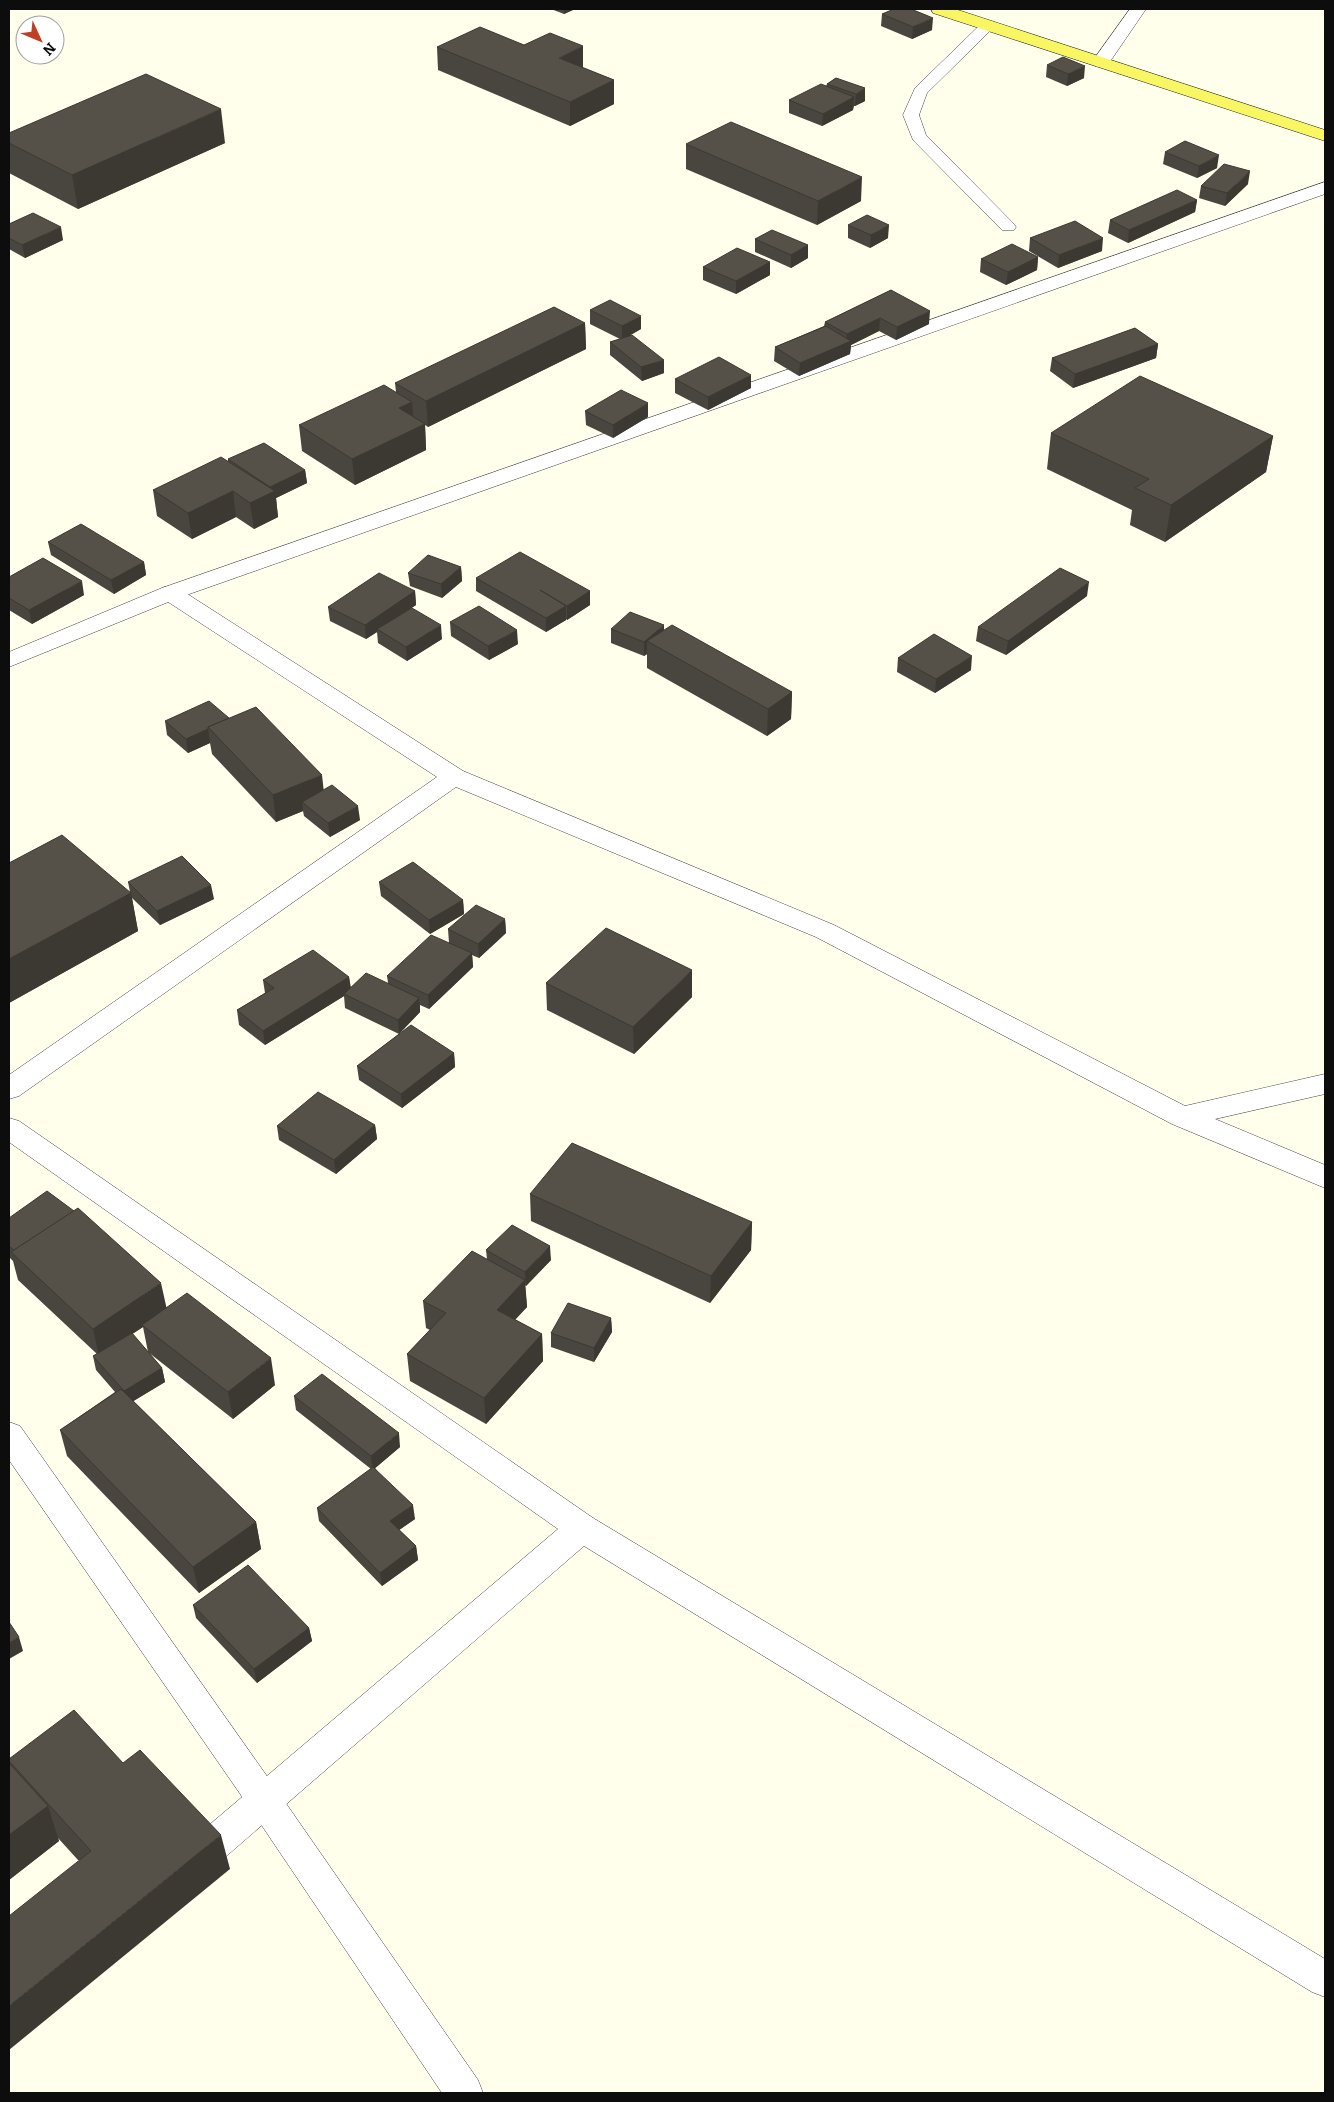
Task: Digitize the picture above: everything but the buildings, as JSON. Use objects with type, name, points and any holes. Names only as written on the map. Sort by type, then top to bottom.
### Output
[{"type":"main road","points":[[939,9],[1325,136]]},
{"type":"street","points":[[1101,62],[1138,9]]},
{"type":"street","points":[[9,660],[170,593],[1325,188]]},
{"type":"street","points":[[170,593],[454,777],[825,932],[1182,1117],[1325,1177]]},
{"type":"street","points":[[9,1088],[454,777]]},
{"type":"street","points":[[1182,1117],[1325,1084]]},
{"type":"street","points":[[9,1128],[582,1528],[1325,1979]]},
{"type":"street","points":[[9,1435],[264,1800],[464,2093]]},
{"type":"street","points":[[174,1878],[582,1528]]},
{"type":"lane","points":[[988,25],[920,91],[911,115],[919,137],[1008,227]]}]
